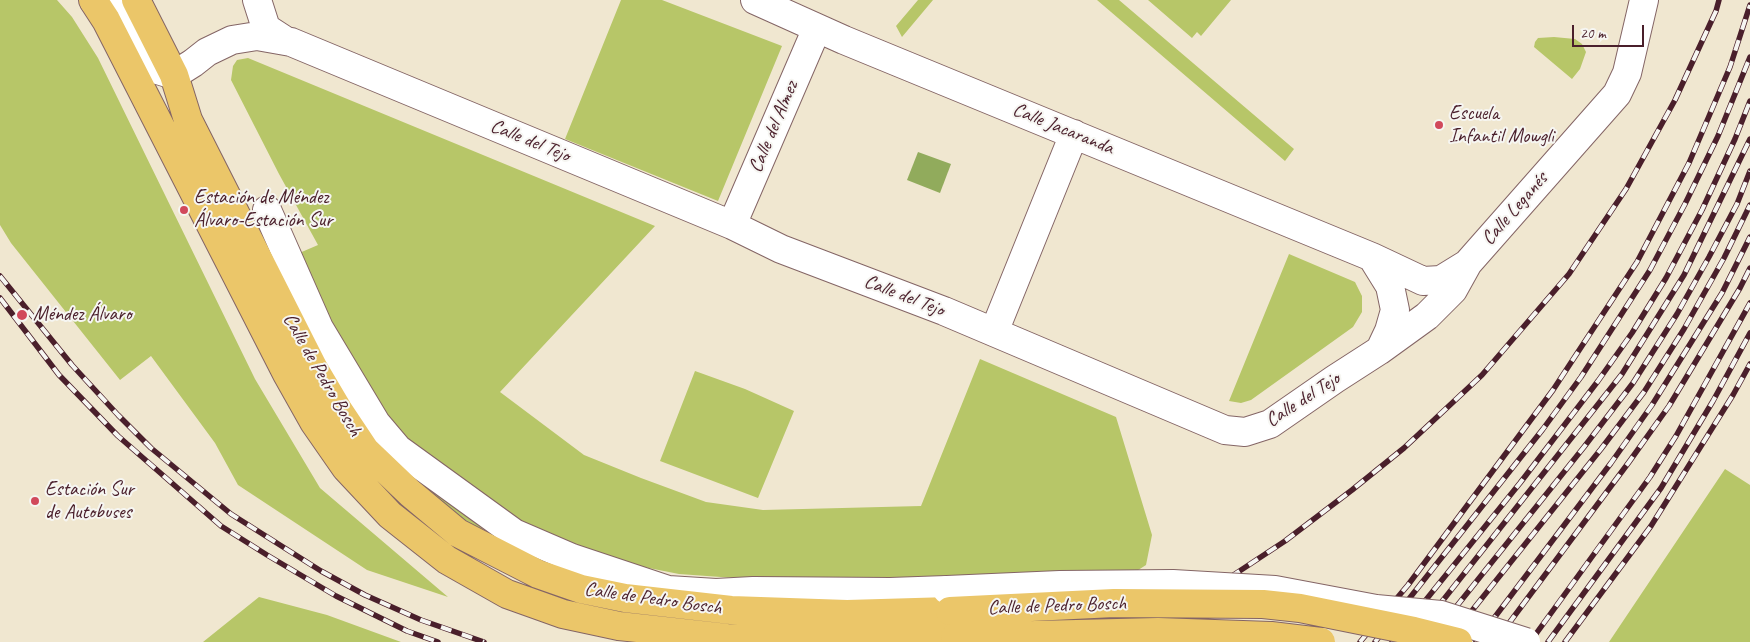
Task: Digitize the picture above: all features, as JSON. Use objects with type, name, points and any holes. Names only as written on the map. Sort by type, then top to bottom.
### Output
[{"type":"main road","name":"Calle de Pedro Bosch","points":[[94,0],[287,374],[314,422],[346,468],[390,515],[447,560],[507,594],[563,614],[619,626],[727,638],[849,640],[1158,632],[1271,636],[1321,642]]},
{"type":"main road","name":"Calle de Pedro Bosch","points":[[136,0],[174,75],[188,120],[313,367],[365,450],[410,494],[458,533],[538,574],[581,589],[625,598],[731,610],[847,614],[948,600],[1263,604],[1300,608],[1458,642]]},
{"type":"street","points":[[94,0],[120,15],[148,67],[174,75]]},
{"type":"street","points":[[257,0],[266,28],[286,41]]},
{"type":"street","name":"Calle Jacaranda","points":[[755,0],[817,28],[1372,257],[1423,280],[1441,280],[1468,263]]},
{"type":"street","name":"Calle Leganés","points":[[1468,263],[1616,94],[1627,73],[1644,0]]},
{"type":"street","name":"Calle del Almez","points":[[732,225],[817,28]]},
{"type":"street","name":"Calle del Tejo","points":[[174,75],[193,64],[207,52],[232,40],[256,36],[286,41],[732,225],[781,249],[944,311],[1225,430],[1245,432],[1270,424],[1335,378],[1380,350],[1427,316],[1453,290],[1468,263]]},
{"type":"street","points":[[994,332],[1074,134]]},
{"type":"street","name":"Calle de Pedro Bosch","points":[[267,210],[319,328],[376,423],[398,449],[514,533],[572,558],[668,590],[716,593],[753,591],[890,592],[948,600],[1060,585],[1173,584],[1275,590],[1376,609],[1441,615],[1526,642]]},
{"type":"street","points":[[1372,257],[1390,286],[1395,310],[1389,331],[1380,350]]},
{"type":"green space","points":[[0,0],[57,0],[72,17],[98,58],[255,379],[320,488],[448,597],[367,570],[238,485],[215,443],[151,356],[120,380],[11,243],[0,225]]},
{"type":"green space","points":[[621,0],[662,0],[782,46],[718,201],[565,139]]},
{"type":"green space","points":[[918,0],[933,0],[902,37],[896,26]]},
{"type":"green space","points":[[1097,0],[1119,0],[1294,149],[1285,161]]},
{"type":"green space","points":[[1148,0],[1231,0],[1201,36],[1197,32],[1192,38]]},
{"type":"green space","points":[[1538,38],[1575,39],[1582,44],[1586,52],[1580,69],[1572,79],[1534,47]]},
{"type":"green space","points":[[248,58],[655,226],[500,392],[584,455],[706,502],[763,510],[921,506],[980,359],[1116,417],[1152,535],[1146,565],[1132,574],[818,584],[679,574],[593,557],[545,540],[438,471],[386,415],[361,379],[297,254],[318,245],[231,80],[233,66],[237,60]]},
{"type":"green space","points":[[918,152],[951,164],[940,193],[907,180]]},
{"type":"green space","points":[[1289,254],[1355,282],[1362,296],[1362,312],[1353,327],[1251,400],[1241,403],[1229,401]]},
{"type":"green space","points":[[695,371],[745,389],[794,411],[758,498],[660,461]]},
{"type":"green space","points":[[396,465],[472,515],[490,538],[462,524]]},
{"type":"green space","points":[[1725,469],[1750,485],[1750,642],[1609,642]]},
{"type":"green space","points":[[259,597],[327,615],[401,642],[203,642]]},
{"type":"railway","points":[[1067,642],[1106,631],[1232,576],[1285,541],[1352,490],[1404,448],[1482,375],[1569,274],[1626,189],[1675,100],[1716,11],[1719,0]]},
{"type":"railway","points":[[1360,642],[1408,585],[1553,390],[1637,262],[1689,163],[1730,67],[1750,5]]},
{"type":"railway","points":[[1375,642],[1543,429],[1581,377],[1650,270],[1718,136],[1750,57]]},
{"type":"railway","points":[[1392,642],[1520,483],[1632,333],[1666,278],[1702,210],[1735,139],[1750,101]]},
{"type":"railway","points":[[1410,642],[1622,374],[1684,275],[1750,139]]},
{"type":"railway","points":[[1428,642],[1633,383],[1677,314],[1709,257],[1737,204],[1750,171]]},
{"type":"railway","points":[[1447,642],[1601,449],[1644,392],[1684,329],[1724,258],[1750,205]]},
{"type":"railway","points":[[1476,642],[1611,463],[1652,405],[1722,293],[1750,237]]},
{"type":"railway","points":[[1495,642],[1669,406],[1750,268]]},
{"type":"railway","points":[[0,276],[72,365],[118,415],[151,448],[231,514],[321,571],[365,595],[421,620],[484,642]]},
{"type":"railway","points":[[0,298],[59,375],[118,436],[221,526],[336,596],[407,631],[438,642]]},
{"type":"railway","points":[[1530,642],[1650,477],[1676,436],[1750,303]]},
{"type":"railway","points":[[1548,642],[1661,488],[1713,401],[1750,333]]},
{"type":"railway","points":[[1565,642],[1651,526],[1733,395],[1750,364]]},
{"type":"place","name":"Escuela Infantil Mowgli","points":[[1439,125]]},
{"type":"place","name":"Estación de Méndez Álvaro-Estación Sur","points":[[184,210]]},
{"type":"place","name":"Méndez Álvaro","points":[[22,315]]},
{"type":"place","name":"Estación Sur de Autobuses","points":[[35,501]]}]
